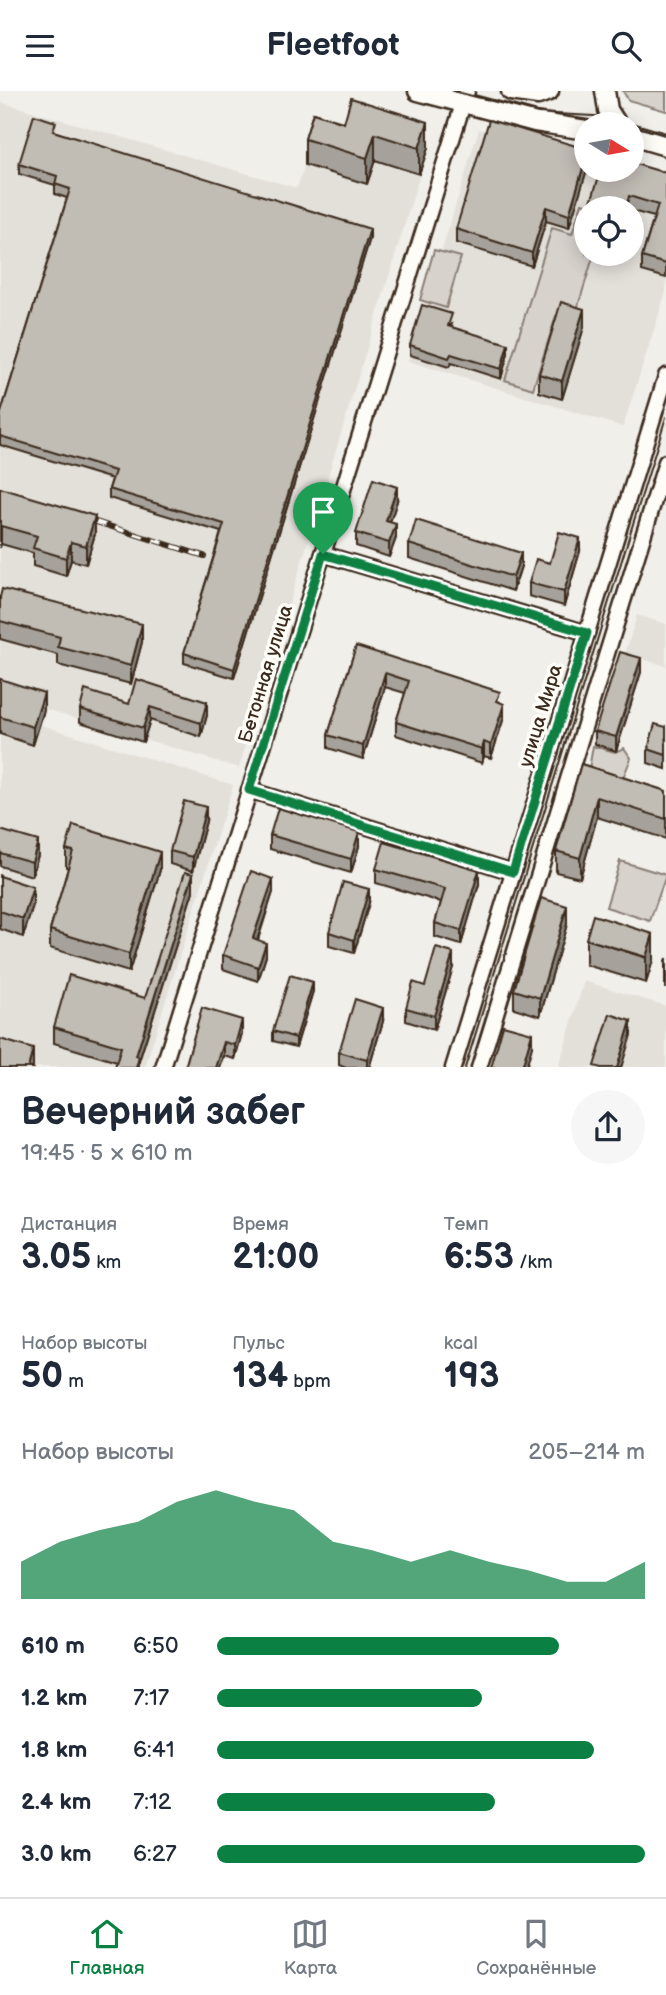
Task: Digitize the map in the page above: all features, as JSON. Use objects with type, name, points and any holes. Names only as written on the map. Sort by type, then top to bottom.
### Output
[{"type":"main road","points":[[418,91],[465,98],[536,122],[574,128]]},
{"type":"main road","points":[[511,91],[538,95],[549,91]]},
{"type":"main road","points":[[605,91],[609,112]]},
{"type":"main road","points":[[644,140],[665,146]]},
{"type":"street","name":"Бетонная улица","points":[[163,1067],[465,98]]},
{"type":"street","name":"улица Мира","points":[[453,1067],[666,376]]},
{"type":"street","points":[[480,1067],[666,462]]},
{"type":"street","points":[[323,554],[587,633]]},
{"type":"street","points":[[249,790],[513,872]]},
{"type":"shaded area","points":[[623,91],[666,91],[666,111],[628,100]]},
{"type":"shaded area","points":[[0,102],[297,188],[313,139],[351,124],[428,148],[239,768],[0,695]]},
{"type":"shaded area","points":[[479,129],[574,158],[574,182],[644,180],[666,187],[666,292],[623,427],[408,361]]},
{"type":"shaded area","points":[[552,228],[572,234],[574,228],[574,266],[590,266],[575,316],[556,316],[533,389],[505,380]]},
{"type":"shaded area","points":[[434,250],[461,257],[446,308],[420,300]]},
{"type":"shaded area","points":[[637,615],[666,624],[666,666],[625,654]]},
{"type":"shaded area","points":[[0,712],[233,785],[145,1067],[0,1067]]},
{"type":"shaded area","points":[[593,746],[615,752],[624,748],[631,758],[621,783],[589,769]]},
{"type":"shaded area","points":[[620,861],[666,875],[650,921],[606,907]]},
{"type":"shaded area","points":[[584,981],[666,1006],[666,1067],[558,1067]]},
{"type":"building","points":[[351,98],[428,122],[419,148],[375,134],[367,158],[305,139],[313,113],[344,123]]},
{"type":"building","points":[[34,115],[56,122],[53,131],[370,229],[234,669],[184,653],[224,524],[109,489],[115,471],[0,436],[0,416],[70,189],[55,184],[57,176],[19,164]]},
{"type":"building","points":[[489,120],[574,145],[574,182],[579,182],[569,215],[546,207],[532,253],[456,229]]},
{"type":"building","points":[[644,167],[666,173],[666,264],[644,258],[658,205],[644,201],[644,196],[593,196],[597,182],[644,182]]},
{"type":"building","points":[[561,302],[584,309],[562,381],[539,374]]},
{"type":"building","points":[[422,305],[452,314],[448,326],[508,344],[501,369],[451,354],[449,358],[410,345]]},
{"type":"building","points":[[373,479],[397,487],[386,521],[396,524],[389,543],[356,533]]},
{"type":"building","points":[[0,488],[95,516],[86,546],[71,542],[66,558],[33,548],[37,536],[1,526],[0,530]]},
{"type":"building","points":[[416,520],[521,553],[513,577],[409,544]]},
{"type":"building","points":[[559,532],[580,538],[564,592],[529,583],[536,559],[550,563]]},
{"type":"building","points":[[2,589],[142,624],[131,666],[58,647],[60,637],[0,621]]},
{"type":"building","points":[[356,646],[500,692],[497,701],[504,704],[491,745],[484,742],[482,749],[396,722],[409,681],[385,673],[363,746],[328,735]]},
{"type":"building","points":[[620,652],[641,658],[616,737],[595,731]]},
{"type":"building","points":[[0,679],[44,693],[33,727],[0,717]]},
{"type":"building","points":[[136,679],[207,702],[201,723],[150,707],[143,728],[80,709],[85,690],[129,704]]},
{"type":"building","points":[[655,724],[666,727],[666,755],[648,749]]},
{"type":"building","points":[[581,764],[666,791],[666,819],[597,797],[580,858],[556,851]]},
{"type":"building","points":[[184,801],[206,807],[193,857],[170,851]]},
{"type":"building","points":[[278,808],[359,832],[351,859],[270,835]]},
{"type":"building","points":[[73,825],[160,852],[129,954],[50,930],[73,851],[66,849]]},
{"type":"building","points":[[0,830],[38,841],[32,862],[0,853]]},
{"type":"building","points":[[384,842],[479,870],[461,931],[435,923],[445,889],[376,869]]},
{"type":"building","points":[[251,871],[273,879],[253,938],[266,943],[258,967],[223,955]]},
{"type":"building","points":[[185,872],[193,874],[136,1056],[139,1057],[136,1067],[115,1067],[121,1047],[54,1027],[69,975],[145,998]]},
{"type":"building","points":[[0,876],[33,887],[23,919],[0,911]]},
{"type":"building","points":[[343,882],[369,889],[354,940],[329,932]]},
{"type":"building","points":[[541,898],[567,906],[540,998],[514,990]]},
{"type":"building","points":[[593,915],[653,934],[646,957],[586,939]]},
{"type":"building","points":[[436,948],[453,953],[434,1016],[406,1008],[413,982],[425,986]]},
{"type":"building","points":[[290,975],[313,982],[296,1038],[273,1031]]},
{"type":"building","points":[[355,999],[383,1008],[367,1060],[339,1052]]},
{"type":"building","points":[[202,1008],[242,1020],[235,1045],[224,1042],[216,1067],[185,1067]]},
{"type":"building","points":[[610,1014],[631,1021],[617,1067],[594,1066]]},
{"type":"building","points":[[503,1025],[532,1033],[522,1067],[491,1067]]},
{"type":"building","points":[[0,1039],[33,1049],[28,1067],[0,1067]]},
{"type":"tram line","points":[[453,91],[538,113],[612,117],[666,133]]},
{"type":"tram line","points":[[465,1067],[666,417]]},
{"type":"railway","points":[[77,516],[204,556]]},
{"type":"route","points":[[323,554],[587,633],[513,872],[249,790],[323,554]]}]
